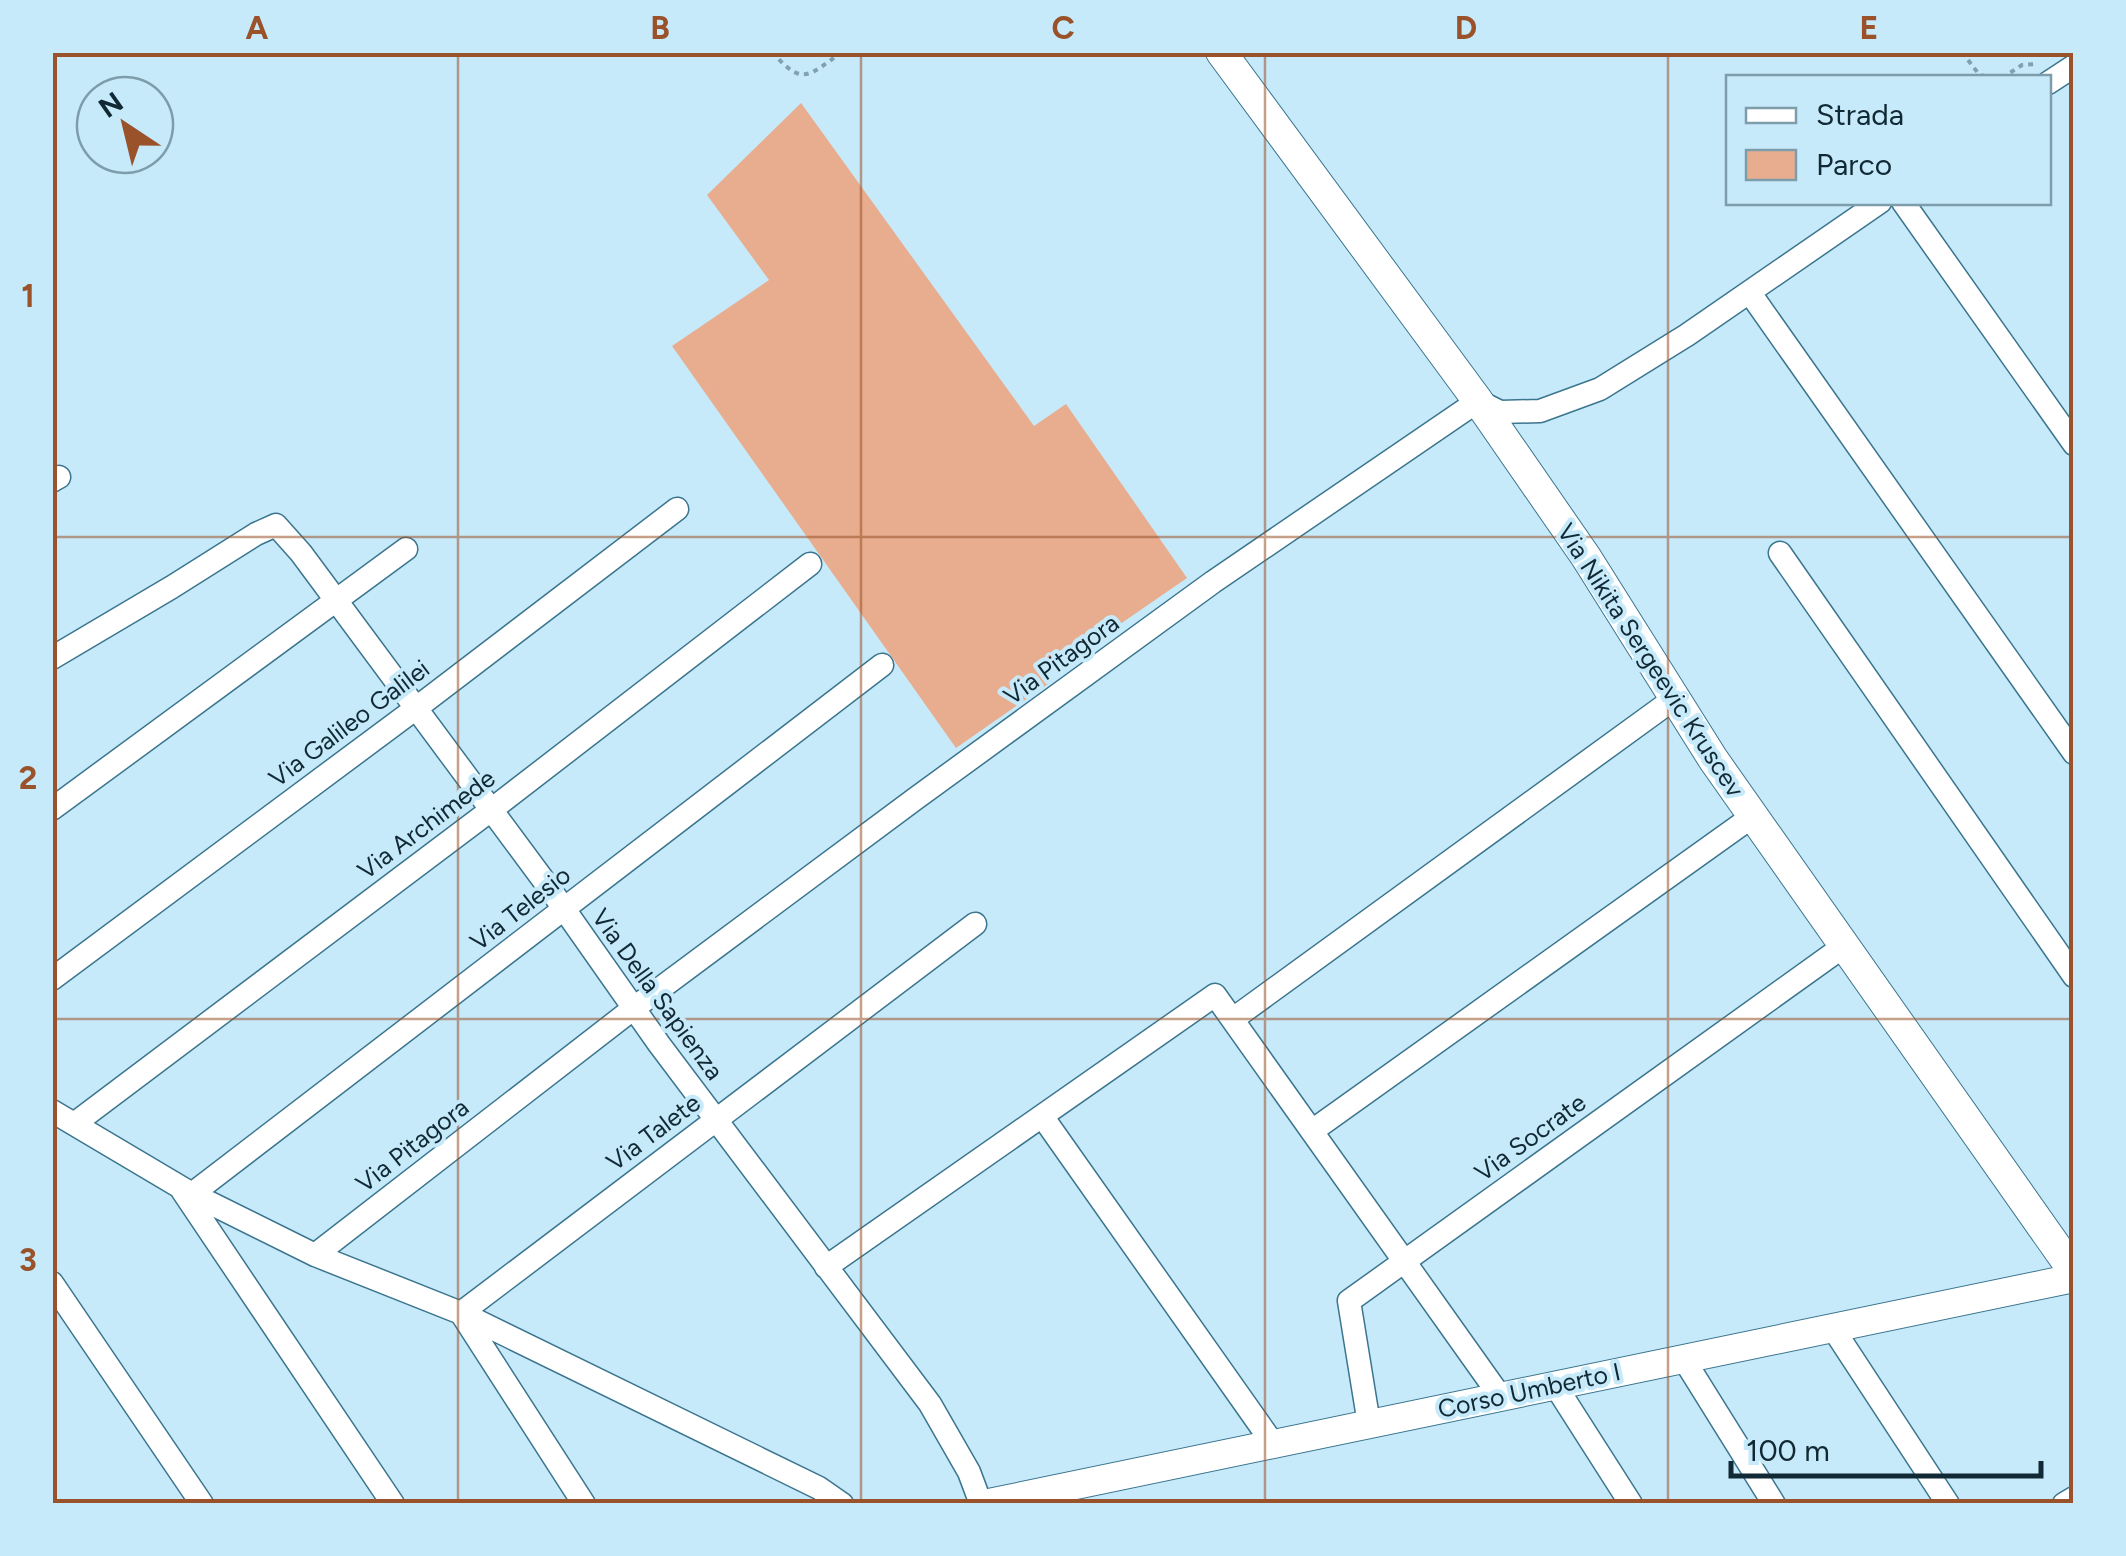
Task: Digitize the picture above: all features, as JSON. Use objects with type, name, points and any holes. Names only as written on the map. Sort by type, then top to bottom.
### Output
[{"type":"main road","name":"Via Nikita Sergeevic Kruscev","points":[[1221,52],[1478,401],[1586,557],[1754,816],[2074,1275]]},
{"type":"street","points":[[2051,81],[2074,66]]},
{"type":"street","points":[[1478,401],[1500,412],[1540,411],[1600,389],[1688,335],[1876,205]]},
{"type":"street","points":[[1904,205],[2074,444]]},
{"type":"street","points":[[1750,292],[2074,754]]},
{"type":"street","name":"Via Pitagora","points":[[316,1254],[634,1008],[1214,582],[1478,401]]},
{"type":"street","name":"Via Galileo Galilei","points":[[52,979],[677,509]]},
{"type":"street","name":"Via Della Sapienza","points":[[52,658],[276,525],[301,552],[716,1120],[930,1404],[983,1504]]},
{"type":"street","points":[[52,809],[406,549]]},
{"type":"street","points":[[1780,553],[2074,976]]},
{"type":"street","name":"Via Archimede","points":[[74,1124],[810,564]]},
{"type":"street","name":"Via Telesio","points":[[186,1191],[882,665]]},
{"type":"street","points":[[1233,1020],[1675,698]]},
{"type":"street","points":[[1312,1131],[1754,816]]},
{"type":"street","name":"Via Talete","points":[[461,1313],[975,924]]},
{"type":"street","name":"Via Socrate","points":[[1369,1424],[1348,1301],[1844,946]]},
{"type":"street","points":[[826,1267],[1215,995],[1500,1396]]},
{"type":"street","points":[[52,1111],[186,1191],[316,1254],[461,1313],[819,1488],[842,1504]]},
{"type":"street","points":[[1042,1116],[1274,1445]]},
{"type":"street","points":[[186,1191],[392,1504]]},
{"type":"street","name":"Corso Umberto I","points":[[983,1504],[1063,1496],[1369,1424],[2074,1275]]},
{"type":"street","points":[[52,1283],[202,1504]]},
{"type":"street","points":[[461,1313],[584,1504]]},
{"type":"street","points":[[1832,1328],[1948,1504]]},
{"type":"street","points":[[1683,1358],[1774,1504]]},
{"type":"street","points":[[1555,1385],[1631,1504]]},
{"type":"street","points":[[2064,1504],[2074,1498]]},
{"type":"path","points":[[772,52],[788,70],[799,75],[810,74],[842,52]]},
{"type":"path","points":[[1962,52],[1982,75]]},
{"type":"path","points":[[2007,75],[2022,66],[2036,64],[2046,75]]},
{"type":"green space","points":[[801,103],[1034,426],[1066,404],[1187,578],[1049,673],[1052,681],[956,748],[672,346],[769,280],[707,195]]}]
